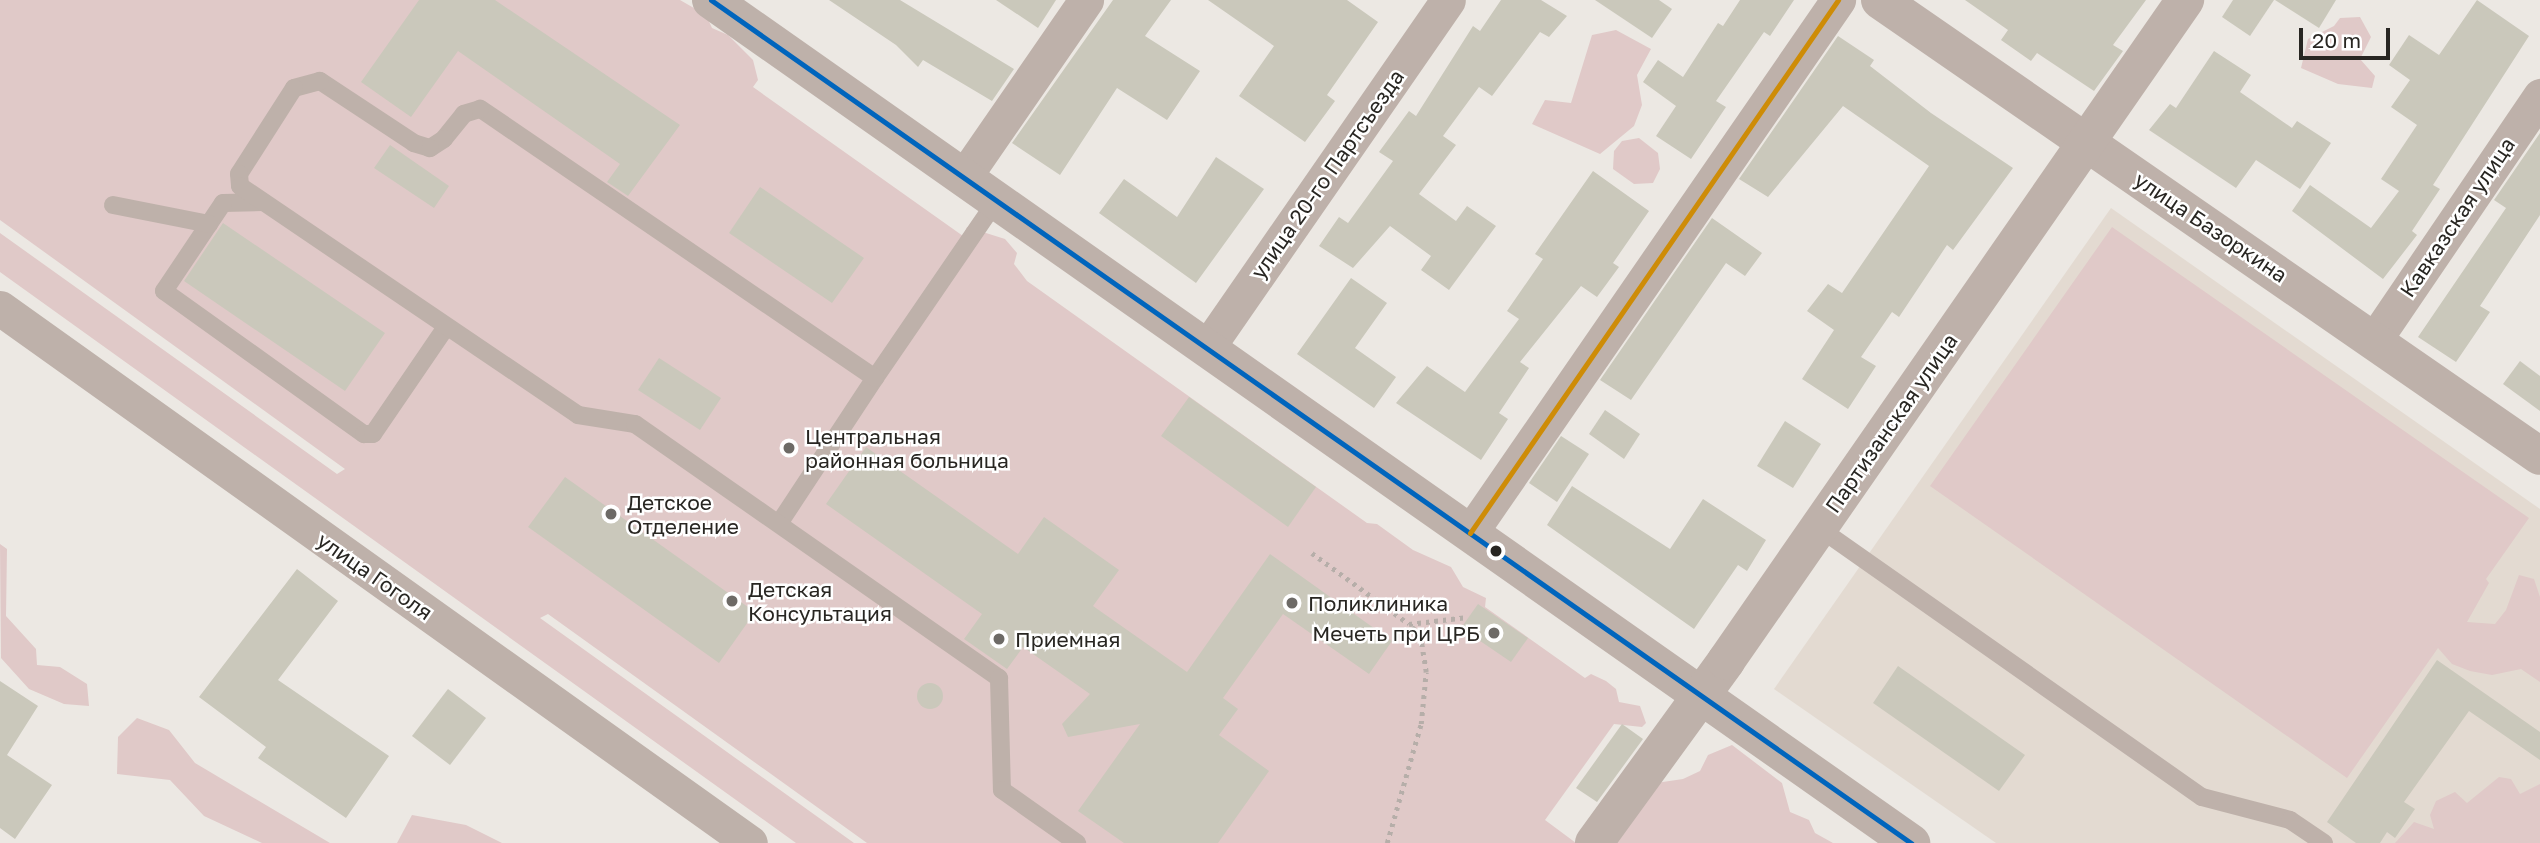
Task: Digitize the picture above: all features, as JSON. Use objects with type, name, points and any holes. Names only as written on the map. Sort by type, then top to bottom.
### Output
[{"type":"street","points":[[711,0],[1911,843]]},
{"type":"street","points":[[964,177],[1086,0]]},
{"type":"street","name":"улица 20-го Партсъезда","points":[[1207,348],[1448,0]]},
{"type":"street","points":[[1470,533],[1838,0]]},
{"type":"street","name":"улица Базоркина","points":[[1880,0],[2375,339],[2540,456]]},
{"type":"street","name":"Партизанская улица","points":[[1594,843],[1819,528],[2185,0]]},
{"type":"street","name":"Кавказская улица","points":[[2375,339],[2540,96]]},
{"type":"street","name":"улица Гоголя","points":[[0,308],[750,843]]},
{"type":"lane","points":[[875,377],[480,108],[464,114],[438,145],[421,147],[320,81],[307,81],[294,88],[237,177],[240,186],[262,202],[578,415],[635,424],[780,522],[999,678],[1002,790],[1077,843]]},
{"type":"lane","points":[[780,522],[875,377],[997,200]]},
{"type":"lane","points":[[262,202],[224,202],[165,288],[167,295],[369,437],[446,327]]},
{"type":"lane","points":[[113,205],[209,224]]},
{"type":"lane","points":[[1819,528],[2202,797],[2290,820],[2324,843]]},
{"type":"path","points":[[1312,553],[1409,624],[1420,636],[1426,672],[1421,724],[1387,843]]},
{"type":"path","points":[[1409,624],[1468,617]]},
{"type":"shaded area","name":"Центральная районная больница","points":[[0,0],[680,0],[706,15],[712,28],[728,35],[753,60],[758,80],[753,87],[963,236],[967,227],[1005,239],[1017,253],[1014,264],[1027,281],[1367,523],[1377,524],[1413,550],[1451,567],[1463,587],[1486,598],[1485,607],[1585,678],[1591,674],[1606,681],[1616,689],[1619,702],[1640,706],[1646,723],[1642,727],[1614,724],[1545,820],[1576,843],[867,843],[548,614],[540,618],[854,843],[796,843],[0,272],[0,233],[337,474],[345,469],[0,220]]},
{"type":"shaded area","points":[[2360,17],[2371,37],[2360,59],[2375,76],[2372,88],[2338,84],[2301,68],[2308,39],[2334,26],[2340,18]]},
{"type":"shaded area","points":[[1616,30],[1651,49],[1637,75],[1642,105],[1634,126],[1600,154],[1532,124],[1545,100],[1571,103],[1592,35]]},
{"type":"shaded area","points":[[1639,138],[1658,153],[1660,169],[1653,183],[1634,184],[1613,169],[1614,151],[1622,141]]},
{"type":"shaded area","points":[[2111,208],[2540,509],[2540,843],[1996,843],[1774,689]]},
{"type":"shaded area","points":[[2112,227],[2529,518],[2486,579],[2489,583],[2467,622],[2495,624],[2506,610],[2519,575],[2534,579],[2540,597],[2540,682],[2521,669],[2492,675],[2470,671],[2452,664],[2438,648],[2347,778],[1930,486]]},
{"type":"shaded area","points":[[0,544],[7,549],[6,616],[36,649],[37,665],[60,667],[87,684],[89,706],[64,704],[29,689],[1,658]]},
{"type":"shaded area","points":[[137,718],[169,730],[195,763],[330,843],[262,843],[204,816],[170,780],[117,774],[118,737]]},
{"type":"shaded area","points":[[1732,745],[1782,783],[1790,812],[1809,820],[1815,833],[1833,843],[1599,843],[1656,783],[1683,779],[1700,771],[1708,755]]},
{"type":"shaded area","points":[[2499,777],[2511,779],[2520,794],[2540,784],[2540,843],[2395,843],[2414,822],[2434,829],[2430,815],[2436,801],[2455,792],[2467,803]]},
{"type":"shaded area","points":[[412,815],[466,825],[502,843],[397,843]]},
{"type":"building","points":[[419,0],[495,0],[680,125],[628,196],[607,182],[620,164],[458,51],[411,117],[361,82]]},
{"type":"building","points":[[829,0],[900,0],[1014,69],[992,101],[923,60],[918,67],[896,45]]},
{"type":"building","points":[[996,0],[1056,0],[1038,28]]},
{"type":"building","points":[[1113,0],[1171,0],[1145,36],[1200,71],[1167,120],[1117,88],[1060,175],[1012,143]]},
{"type":"building","points":[[1208,0],[1347,0],[1378,22],[1327,95],[1335,101],[1305,142],[1239,96],[1274,46]]},
{"type":"building","points":[[1501,0],[1541,0],[1567,16],[1549,37],[1540,32],[1492,96],[1479,87],[1443,136],[1456,145],[1419,194],[1456,221],[1467,206],[1496,226],[1449,290],[1421,270],[1431,256],[1390,226],[1353,268],[1319,246],[1339,217],[1348,223],[1393,161],[1379,152],[1409,111],[1416,116],[1473,26],[1480,31]]},
{"type":"building","points":[[1595,0],[1659,0],[1672,9],[1652,38]]},
{"type":"building","points":[[1740,0],[1794,0],[1770,36],[1764,32],[1716,101],[1726,107],[1691,159],[1656,136],[1676,106],[1643,82],[1658,60],[1683,77],[1718,23],[1723,26]]},
{"type":"building","points":[[1965,0],[2146,0],[2113,45],[2123,51],[2094,91],[2037,53],[2031,61],[2001,40],[2008,30]]},
{"type":"building","points":[[2233,0],[2274,0],[2250,36],[2222,17]]},
{"type":"building","points":[[2275,0],[2336,0],[2319,28]]},
{"type":"building","points":[[2477,0],[2529,36],[2433,185],[2440,189],[2412,231],[2417,235],[2383,279],[2292,211],[2310,185],[2371,228],[2399,191],[2381,179],[2417,125],[2391,107],[2410,80],[2389,65],[2409,35],[2439,55]]},
{"type":"building","points":[[1838,36],[1874,60],[1870,66],[1931,113],[2013,168],[1953,250],[1947,245],[1899,317],[1892,312],[1861,357],[1876,366],[1848,409],[1802,379],[1834,330],[1807,311],[1828,284],[1842,293],[1929,166],[1843,106],[1768,197],[1739,179]]},
{"type":"building","points":[[2214,51],[2251,75],[2240,92],[2292,128],[2297,121],[2331,143],[2300,189],[2256,160],[2236,188],[2149,130],[2170,104],[2176,108]]},
{"type":"building","points":[[2540,133],[2540,215],[2480,306],[2490,312],[2456,362],[2418,337],[2506,208],[2494,200]]},
{"type":"building","points":[[390,145],[449,186],[434,208],[374,168]]},
{"type":"building","points":[[1216,157],[1264,189],[1196,283],[1099,213],[1124,179],[1177,217]]},
{"type":"building","points":[[1593,171],[1649,211],[1613,263],[1619,267],[1597,297],[1581,286],[1520,362],[1529,368],[1499,413],[1508,419],[1481,460],[1396,403],[1427,366],[1465,392],[1519,319],[1507,311],[1543,259],[1535,254]]},
{"type":"building","points":[[760,187],[864,258],[832,303],[729,233]]},
{"type":"building","points":[[1712,218],[1762,253],[1745,276],[1726,263],[1631,400],[1600,380]]},
{"type":"building","points":[[223,223],[385,333],[345,391],[184,281]]},
{"type":"building","points":[[1351,278],[1387,303],[1355,348],[1396,377],[1374,408],[1297,354]]},
{"type":"building","points":[[659,358],[721,398],[700,430],[638,390]]},
{"type":"building","points":[[2520,361],[2540,376],[2540,411],[2503,384]]},
{"type":"building","points":[[1189,397],[1316,487],[1288,527],[1161,436]]},
{"type":"building","points":[[1605,410],[1640,434],[1624,459],[1589,434]]},
{"type":"building","points":[[1785,421],[1821,444],[1793,488],[1757,466]]},
{"type":"building","points":[[1561,436],[1589,454],[1557,502],[1529,483]]},
{"type":"building","points":[[866,447],[1018,554],[1044,517],[1119,570],[1093,606],[1187,672],[1270,554],[1392,641],[1369,674],[1283,614],[1223,698],[1238,709],[1219,735],[1269,771],[1218,843],[1124,843],[1078,811],[1140,724],[1068,737],[1062,724],[1090,694],[1023,647],[1007,669],[964,639],[982,614],[826,504]]},
{"type":"building","points":[[565,477],[755,612],[719,663],[528,527]]},
{"type":"building","points":[[1572,486],[1670,549],[1703,499],[1766,540],[1747,571],[1738,565],[1694,629],[1547,525]]},
{"type":"building","points":[[297,569],[338,601],[278,680],[389,756],[346,818],[258,758],[266,747],[199,697]]},
{"type":"building","name":"Мечеть при ЦРБ","points":[[1478,604],[1528,638],[1511,662],[1461,628]]},
{"type":"building","points":[[2437,660],[2540,732],[2540,760],[2469,711],[2404,802],[2415,809],[2395,838],[2387,832],[2380,843],[2356,843],[2327,822]]},
{"type":"building","points":[[1898,666],[2025,755],[1999,791],[1873,703]]},
{"type":"building","points":[[0,681],[38,706],[7,755],[52,785],[15,839],[0,828]]},
{"type":"building","points":[[930,683],[939,687],[943,696],[939,705],[930,709],[921,705],[917,696],[921,687]]},
{"type":"building","points":[[448,689],[486,718],[450,765],[412,736]]},
{"type":"building","points":[[1622,724],[1643,739],[1597,802],[1576,788]]},
{"type":"transit line","points":[[711,0],[1911,843]]},
{"type":"transit line","points":[[1470,533],[1838,0]]},
{"type":"place","name":"Центральная районная больница","points":[[789,448]]},
{"type":"place","name":"Детское Отделение","points":[[611,514]]},
{"type":"place","name":"Детская Консультация","points":[[732,601]]},
{"type":"place","name":"Поликлиника","points":[[1292,603]]},
{"type":"place","name":"Мечеть при ЦРБ","points":[[1494,633]]},
{"type":"place","name":"Приемная","points":[[999,639]]}]
